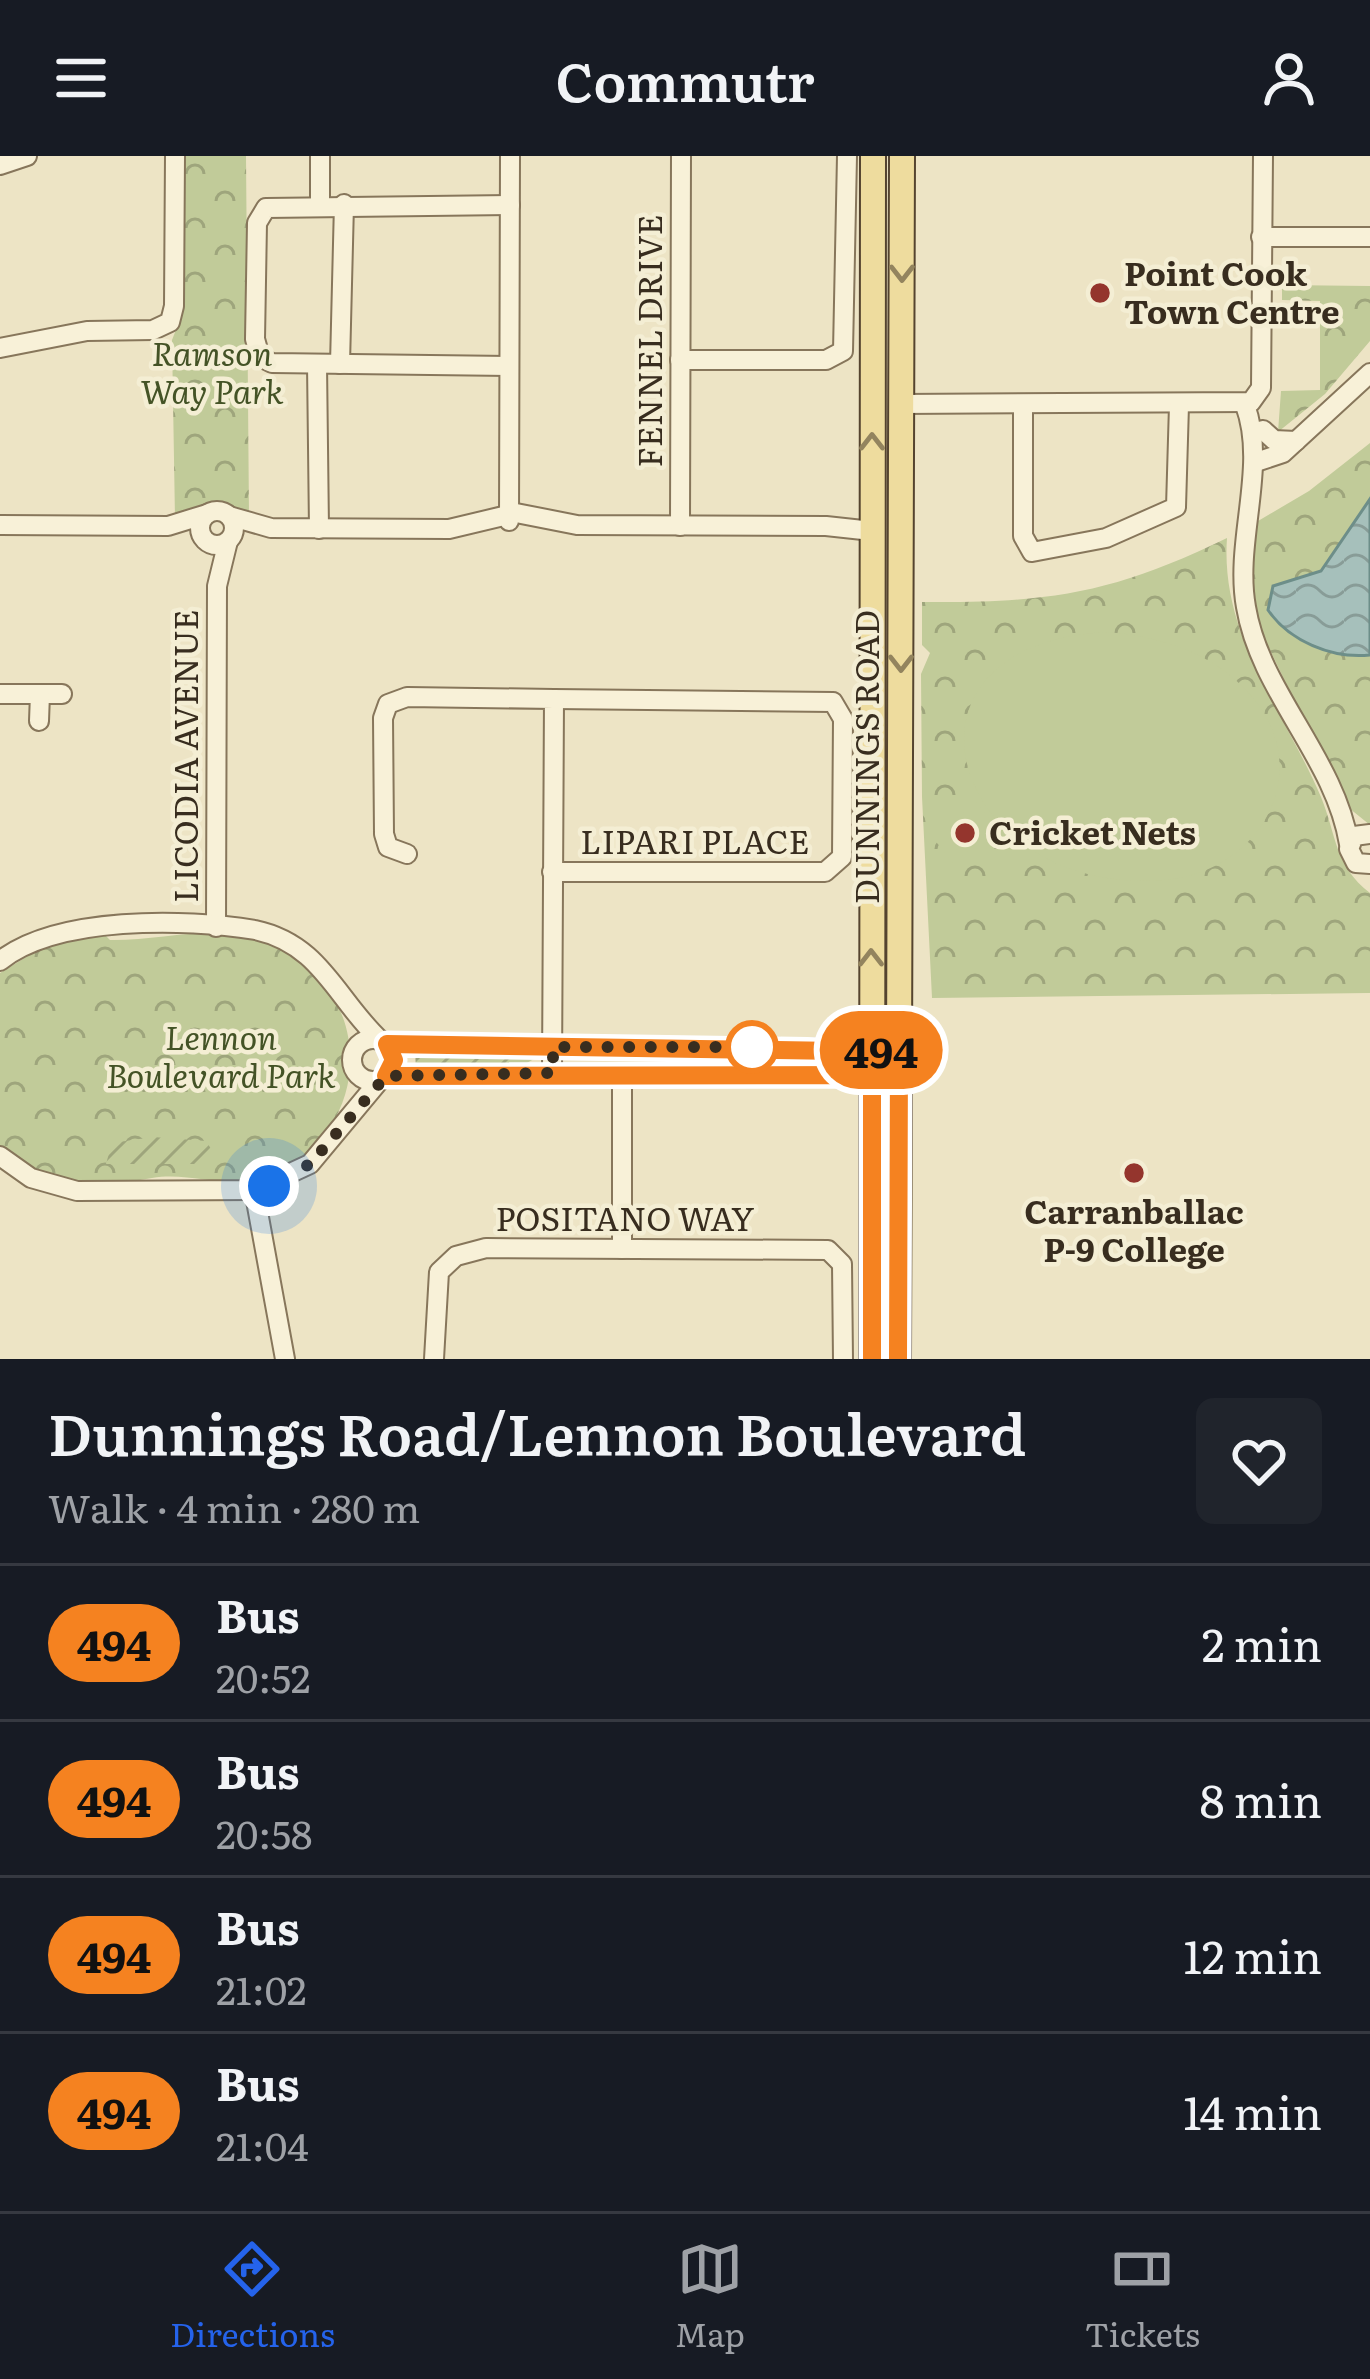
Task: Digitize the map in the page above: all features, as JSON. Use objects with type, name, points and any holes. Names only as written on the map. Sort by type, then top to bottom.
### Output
[{"type":"main road","name":"DUNNINGS ROAD","points":[[872,1359],[873,156]]},
{"type":"main road","name":"DUNNINGS ROAD","points":[[898,1359],[902,162]]},
{"type":"main road","points":[[873,227],[885,184],[902,162]]},
{"type":"main road","points":[[872,525],[901,525]]},
{"type":"main road","points":[[872,1062],[899,1064]]},
{"type":"street","points":[[0,165],[27,156]]},
{"type":"street","points":[[0,348],[79,332],[163,328],[175,306],[175,156]]},
{"type":"street","points":[[320,156],[320,204]]},
{"type":"street","points":[[509,156],[509,520]]},
{"type":"street","name":"FENNEL DRIVE","points":[[680,526],[681,156]]},
{"type":"street","points":[[680,360],[826,360],[843,351],[847,156]]},
{"type":"street","points":[[1254,467],[1250,402],[1261,388],[1263,156]]},
{"type":"street","points":[[340,364],[344,204]]},
{"type":"street","points":[[509,366],[266,362],[255,339],[259,217],[277,205],[510,205]]},
{"type":"street","points":[[1261,237],[1370,236]]},
{"type":"street","points":[[317,364],[319,529]]},
{"type":"street","points":[[1254,467],[1296,442],[1370,373]]},
{"type":"street","points":[[902,404],[1250,402]]},
{"type":"street","points":[[1250,402],[1263,430],[1274,440],[1296,442]]},
{"type":"street","points":[[1023,405],[1023,536],[1032,552],[1106,538],[1172,511],[1178,499],[1179,405]]},
{"type":"street","points":[[1263,430],[1242,563],[1246,613],[1336,798],[1350,857],[1367,866]]},
{"type":"street","points":[[0,525],[168,526],[207,514],[271,528],[448,529],[478,536],[509,520],[538,532],[577,525],[872,525]]},
{"type":"street","points":[[204,540],[200,526],[207,514]]},
{"type":"street","points":[[229,516],[229,540]]},
{"type":"street","points":[[168,526],[218,545],[271,528]]},
{"type":"street","name":"LICODIA AVENUE","points":[[204,540],[217,586]]},
{"type":"street","name":"LICODIA AVENUE","points":[[216,927],[217,586],[229,540]]},
{"type":"street","points":[[0,694],[62,694]]},
{"type":"street","points":[[39,721],[40,694]]},
{"type":"street","points":[[407,854],[388,847],[383,834],[383,718],[388,704],[406,697],[554,699],[553,1073]]},
{"type":"street","name":"LIPARI PLACE","points":[[552,872],[836,868],[842,857],[843,719],[838,705],[826,700],[554,699]]},
{"type":"street","points":[[1336,798],[1368,833],[1349,844]]},
{"type":"street","points":[[0,961],[39,937],[74,928],[216,927],[282,938],[316,961],[340,987],[394,1060],[310,1164],[254,1190],[77,1191],[40,1182],[2,1164]]},
{"type":"street","points":[[340,987],[354,1059],[363,1078],[622,1074],[872,1062]]},
{"type":"street","points":[[342,1128],[354,1059],[368,1040],[872,1062]]},
{"type":"street","points":[[622,1074],[622,1250]]},
{"type":"street","points":[[254,1190],[285,1359]]},
{"type":"street","name":"POSITANO WAY","points":[[434,1359],[436,1279],[456,1256],[486,1248],[834,1253],[843,1270],[843,1359]]},
{"type":"green space","name":"Ramson Way Park","points":[[180,156],[246,156],[249,517],[217,505],[175,519],[172,340],[179,322]]},
{"type":"green space","points":[[1282,285],[1370,286],[1370,341],[1325,394],[1278,432],[1281,391],[1320,390],[1320,301],[1282,300]]},
{"type":"green space","points":[[1370,443],[1370,825],[1344,804],[1258,625],[1250,596],[1253,524],[1309,491]]},
{"type":"green space","points":[[1227,538],[1228,574],[1244,641],[1321,797],[1343,861],[1370,893],[1370,993],[932,998],[921,674],[930,653],[922,645],[922,602],[1007,600],[1079,591],[1149,572]]},
{"type":"green space","points":[[1107,632],[1145,637],[1200,656],[1233,677],[1268,721],[1278,752],[1278,783],[1269,812],[1252,838],[1228,858],[1198,873],[1163,880],[1090,875],[1032,850],[990,812],[968,767],[966,720],[987,678],[1034,647]]},
{"type":"green space","name":"Cricket Nets","points":[[976,802],[997,828],[953,863],[933,838]]},
{"type":"green space","name":"Lennon Boulevard Park","points":[[233,933],[272,943],[307,965],[331,994],[346,1026],[350,1061],[345,1096],[329,1128],[304,1156],[268,1176],[239,1182],[167,1177],[93,1182],[34,1169],[0,1146],[0,973],[54,940],[105,935],[110,940],[130,940]]},
{"type":"green space","points":[[415,1052],[541,1055],[518,1068],[416,1068]]},
{"type":"green space","points":[[153,1137],[206,1141],[213,1152],[211,1164],[106,1164],[112,1143]]},
{"type":"water","points":[[1370,499],[1370,655],[1327,651],[1299,639],[1277,621],[1268,610],[1273,586],[1321,571]]},
{"type":"bus line","name":"494","points":[[872,1359],[872,1075],[386,1076],[394,1060],[387,1044],[847,1047],[899,1052],[898,1359]]},
{"type":"place","name":"Point Cook Town Centre","points":[[1100,293]]},
{"type":"place","name":"Cricket Nets","points":[[965,833]]},
{"type":"place","name":"Carranballac P-9 College","points":[[1134,1173]]},
{"type":"route","points":[[269,1186],[310,1164],[331,1144],[369,1090],[386,1076],[553,1073],[553,1047],[763,1047],[752,1047]]}]
